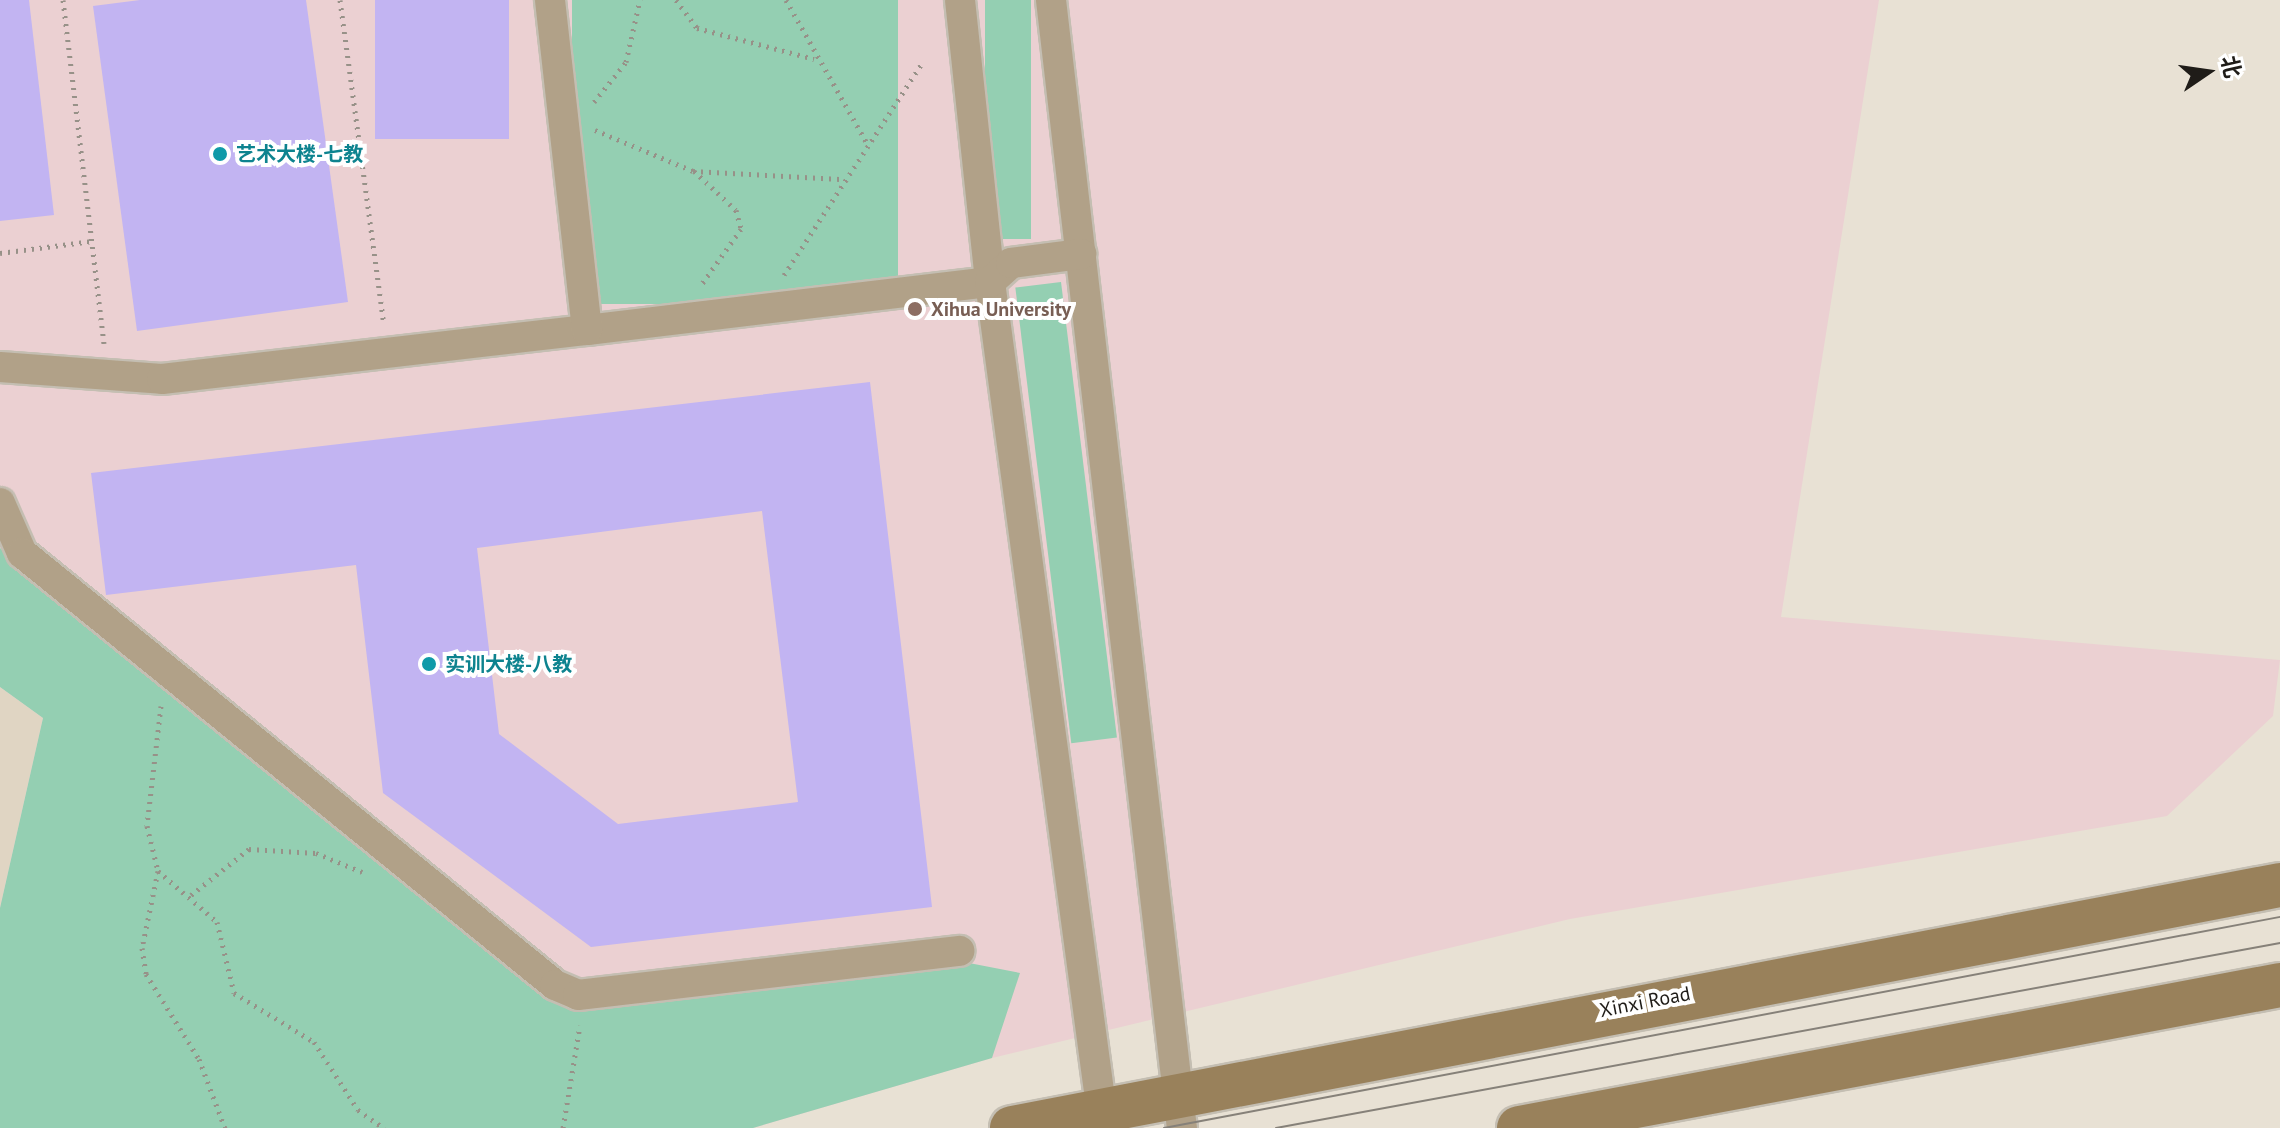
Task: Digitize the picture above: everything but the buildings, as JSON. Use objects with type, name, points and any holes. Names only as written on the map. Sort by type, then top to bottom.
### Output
[{"type":"main road","name":"Xinxi Road","points":[[1012,1128],[1179,1110],[2280,885]]},
{"type":"main road","points":[[1519,1128],[2280,985]]},
{"type":"street","points":[[550,0],[570,124],[587,330]]},
{"type":"street","points":[[960,0],[990,282],[1102,1117]]},
{"type":"street","points":[[1051,0],[1179,1110]]},
{"type":"street","points":[[0,367],[162,379],[990,282],[1011,263],[1081,254]]},
{"type":"street","points":[[0,503],[22,553],[555,985],[592,993],[959,951]]},
{"type":"path","points":[[63,0],[108,375]]},
{"type":"path","points":[[340,0],[388,353]]},
{"type":"path","points":[[640,0],[626,62],[570,124],[693,171],[841,179]]},
{"type":"path","points":[[676,0],[679,9],[697,28],[814,59]]},
{"type":"path","points":[[679,9],[683,0]]},
{"type":"path","points":[[786,0],[814,59],[867,143]]},
{"type":"path","points":[[774,308],[805,233],[923,62]]},
{"type":"path","points":[[693,171],[736,210],[741,229],[701,282],[695,317]]},
{"type":"path","points":[[0,253],[92,241]]},
{"type":"path","points":[[167,669],[147,826],[158,871],[142,948],[146,974],[199,1059],[225,1128]]},
{"type":"path","points":[[191,895],[249,849],[316,853],[362,872],[401,860]]},
{"type":"path","points":[[158,871],[191,895],[217,922],[223,974],[234,993],[314,1042],[358,1110],[384,1128]]},
{"type":"path","points":[[563,1128],[571,1108],[569,1061],[592,993]]},
{"type":"shaded area","name":"Xihua University","points":[[0,0],[1879,0],[1781,617],[2280,660],[2273,716],[2167,816],[1570,919],[992,1058],[753,1128],[0,1128],[0,908],[43,718],[0,687]]},
{"type":"shaded area","points":[[0,687],[43,718],[0,908]]},
{"type":"green space","points":[[572,0],[898,0],[898,304],[572,304]]},
{"type":"green space","points":[[985,0],[1031,0],[1031,239],[985,239]]},
{"type":"green space","points":[[1061,282],[1117,738],[1071,743],[1015,288]]},
{"type":"green space","points":[[0,548],[562,1004],[604,1009],[969,963],[1020,973],[992,1058],[753,1128],[0,1128],[0,908],[43,718],[0,687]]},
{"type":"tram line","points":[[1164,1128],[2280,917]]},
{"type":"tram line","points":[[1276,1128],[2280,943]]},
{"type":"place","name":"艺术大楼-七教","points":[[220,154]]},
{"type":"place","name":"Xihua University","points":[[915,309]]},
{"type":"place","name":"实训大楼-八教","points":[[429,664]]}]
